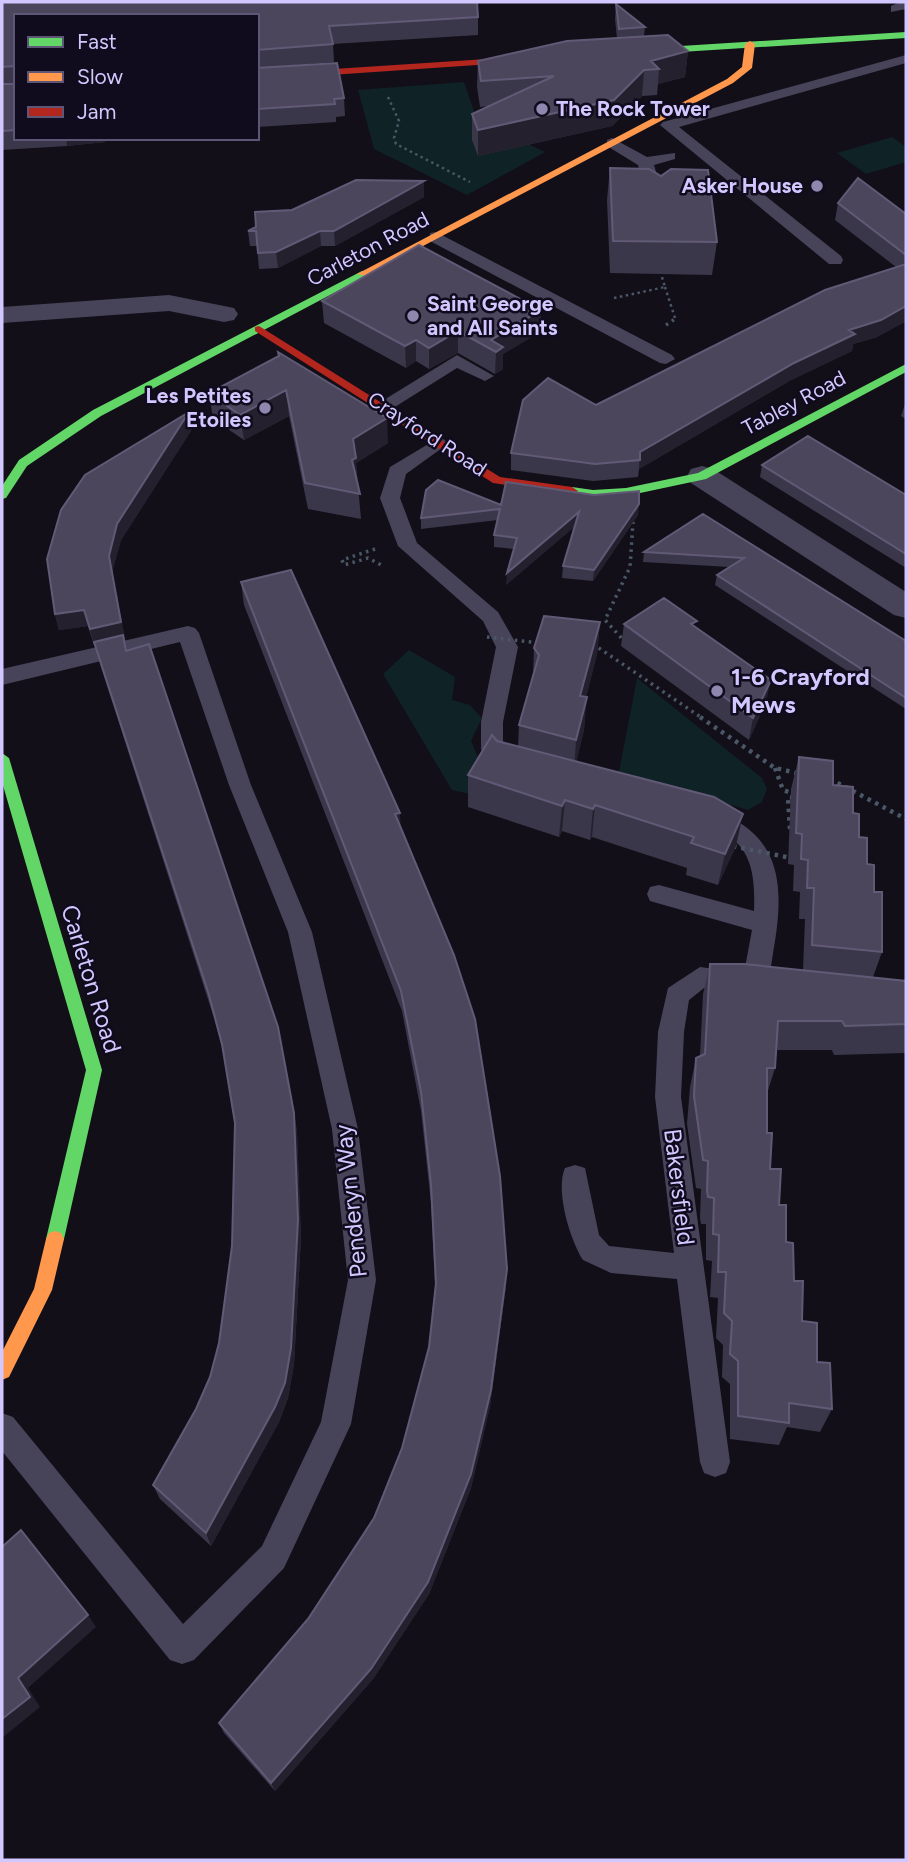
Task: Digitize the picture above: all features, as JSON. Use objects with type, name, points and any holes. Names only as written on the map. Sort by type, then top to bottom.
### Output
[{"type":"street","points":[[617,53],[906,36]]},
{"type":"street","name":"Carleton Road","points":[[2,495],[23,463],[97,413],[730,81],[747,68],[750,44]]},
{"type":"street","points":[[259,77],[553,57]]},
{"type":"street","points":[[2,316],[169,303],[223,314]]},
{"type":"street","name":"Crayford Road","points":[[259,329],[498,480],[593,494],[630,491],[702,476]]},
{"type":"street","name":"Tabley Road","points":[[702,476],[906,367]]},
{"type":"street","points":[[702,476],[906,607]]},
{"type":"street","name":"Carleton Road","points":[[2,758],[94,1070],[43,1290],[2,1371]]},
{"type":"lane","points":[[835,260],[668,125],[902,64]]},
{"type":"lane","points":[[612,143],[645,163],[657,201]]},
{"type":"lane","points":[[645,163],[669,156]]},
{"type":"lane","points":[[436,237],[666,359]]},
{"type":"lane","points":[[383,406],[457,360],[485,376]]},
{"type":"lane","points":[[440,443],[397,471],[390,498],[408,546],[491,617],[507,647],[492,722],[492,749],[505,765],[530,772]]},
{"type":"lane","name":"Penderyn Way","points":[[2,677],[188,633],[240,785],[300,933],[323,1023],[345,1129],[362,1280],[336,1424],[274,1557],[182,1648],[2,1428]]},
{"type":"lane","points":[[685,812],[721,821],[755,844],[767,877],[764,924],[755,982]]},
{"type":"lane","points":[[659,894],[764,924]]},
{"type":"lane","name":"Bakersfield","points":[[715,1462],[668,1097],[677,995],[700,977],[782,985]]},
{"type":"lane","points":[[575,1177],[585,1233],[594,1252],[607,1261],[690,1267]]},
{"type":"path","points":[[371,69],[397,113],[396,144],[507,199]]},
{"type":"path","points":[[636,344],[675,319],[661,274]]},
{"type":"path","points":[[583,316],[620,295],[665,287]]},
{"type":"path","points":[[629,645],[611,630],[605,620],[630,567],[630,491]]},
{"type":"path","points":[[363,560],[344,565],[342,560],[365,552]]},
{"type":"path","points":[[487,637],[547,644]]},
{"type":"path","points":[[584,643],[596,645],[775,768],[806,775]]},
{"type":"path","points":[[775,768],[783,790],[806,798],[789,797],[790,831],[795,839]]},
{"type":"path","points":[[825,778],[835,780],[906,820]]},
{"type":"path","points":[[725,844],[795,859],[795,849]]},
{"type":"green space","points":[[464,82],[477,120],[545,152],[467,195],[374,149],[358,90]]},
{"type":"green space","points":[[892,137],[906,147],[906,162],[866,174],[837,153]]},
{"type":"green space","points":[[409,650],[455,677],[452,700],[470,705],[482,718],[471,741],[483,769],[470,794],[452,790],[383,674]]},
{"type":"green space","points":[[637,678],[762,778],[767,789],[762,802],[748,810],[619,772]]},
{"type":"building","points":[[2,2],[477,2],[478,17],[329,26],[333,44],[259,50],[259,14],[14,14],[14,66],[2,67]]},
{"type":"building","points":[[616,4],[645,27],[619,29]]},
{"type":"building","points":[[668,35],[688,51],[651,61],[659,69],[644,70],[614,100],[478,130],[472,114],[554,76],[481,81],[478,61],[567,41]]},
{"type":"building","points":[[337,63],[344,98],[334,99],[335,104],[259,109],[259,68]]},
{"type":"building","points":[[2,84],[14,84],[14,130],[2,131]]},
{"type":"building","points":[[610,168],[649,169],[661,176],[671,169],[708,170],[717,242],[613,241]]},
{"type":"building","points":[[858,178],[906,214],[906,255],[838,203]]},
{"type":"building","points":[[356,180],[424,181],[334,231],[320,231],[276,252],[258,253],[256,231],[248,231],[256,227],[255,212],[292,210]]},
{"type":"building","points":[[419,245],[541,310],[491,340],[503,347],[496,352],[458,331],[429,348],[416,340],[405,346],[322,301]]},
{"type":"building","points":[[906,264],[906,306],[881,320],[849,330],[855,334],[794,363],[640,452],[640,460],[595,464],[511,453],[523,400],[548,378],[596,405],[825,290]]},
{"type":"building","points":[[278,352],[387,418],[353,439],[356,458],[352,460],[360,494],[305,483],[286,390],[240,415],[209,393],[279,356]]},
{"type":"building","points":[[189,412],[117,524],[109,556],[121,622],[90,629],[84,610],[55,614],[47,559],[61,510],[85,475]]},
{"type":"building","points":[[808,436],[906,495],[906,554],[762,465]]},
{"type":"building","points":[[438,480],[501,505],[506,482],[594,495],[639,491],[639,504],[594,570],[563,566],[579,512],[507,573],[517,538],[494,535],[500,509],[421,518],[426,490]]},
{"type":"building","points":[[703,514],[906,641],[906,698],[717,575],[744,558],[644,552]]},
{"type":"building","points":[[291,570],[400,813],[395,814],[454,955],[475,1019],[500,1176],[507,1269],[491,1390],[471,1474],[428,1582],[371,1669],[271,1783],[219,1723],[308,1619],[374,1518],[402,1448],[429,1347],[436,1283],[431,1185],[421,1092],[401,991],[241,582]]},
{"type":"building","points":[[664,598],[697,621],[691,624],[771,680],[753,718],[624,624]]},
{"type":"building","points":[[544,616],[600,622],[580,696],[587,697],[576,740],[519,725],[539,655],[534,648]]},
{"type":"building","points":[[123,635],[126,651],[149,644],[278,1027],[294,1113],[298,1220],[291,1348],[285,1383],[275,1407],[206,1533],[153,1485],[196,1409],[210,1377],[219,1343],[232,1246],[235,1123],[222,1044],[209,995],[94,642]]},
{"type":"building","points":[[492,735],[497,741],[714,797],[743,814],[725,854],[691,843],[694,837],[595,805],[593,809],[565,800],[562,806],[468,775]]},
{"type":"building","points":[[799,757],[833,761],[833,785],[853,787],[853,813],[859,814],[859,837],[867,838],[867,864],[874,865],[874,892],[882,892],[882,952],[812,945],[814,888],[807,888],[808,860],[801,859],[802,834],[796,833]]},
{"type":"building","points":[[710,964],[744,964],[906,981],[906,1024],[845,1026],[842,1021],[778,1021],[775,1068],[767,1068],[767,1133],[772,1133],[770,1169],[781,1169],[779,1205],[786,1205],[786,1242],[793,1243],[794,1281],[803,1281],[802,1321],[817,1323],[817,1362],[830,1363],[832,1409],[789,1403],[789,1423],[738,1416],[738,1361],[730,1354],[732,1321],[724,1313],[726,1272],[718,1272],[719,1235],[713,1234],[714,1198],[708,1197],[708,1161],[703,1160],[694,1096],[696,1058],[705,1054]]},
{"type":"building","points":[[21,1530],[88,1615],[18,1678],[30,1697],[2,1719],[2,1547]]},
{"type":"traffic: fast","points":[[633,52],[906,35]]},
{"type":"traffic: fast","points":[[2,495],[23,463],[97,413],[362,274]]},
{"type":"traffic: fast","points":[[572,491],[593,494],[626,492],[702,476],[906,367]]},
{"type":"traffic: fast","points":[[2,758],[94,1070],[55,1239]]},
{"type":"traffic: slow","points":[[362,274],[730,81],[747,68],[750,44]]},
{"type":"traffic: slow","points":[[2,1371],[43,1290],[55,1239]]},
{"type":"traffic: jam","points":[[259,77],[531,59]]},
{"type":"traffic: jam","points":[[259,329],[497,480],[572,491]]},
{"type":"place","name":"The Rock Tower","points":[[542,109]]},
{"type":"place","name":"Asker House","points":[[817,186]]},
{"type":"place","name":"Saint George and All Saints","points":[[413,316]]},
{"type":"place","name":"Les Petites Etoiles","points":[[265,408]]},
{"type":"place","name":"1-6 Crayford Mews","points":[[717,691]]}]
